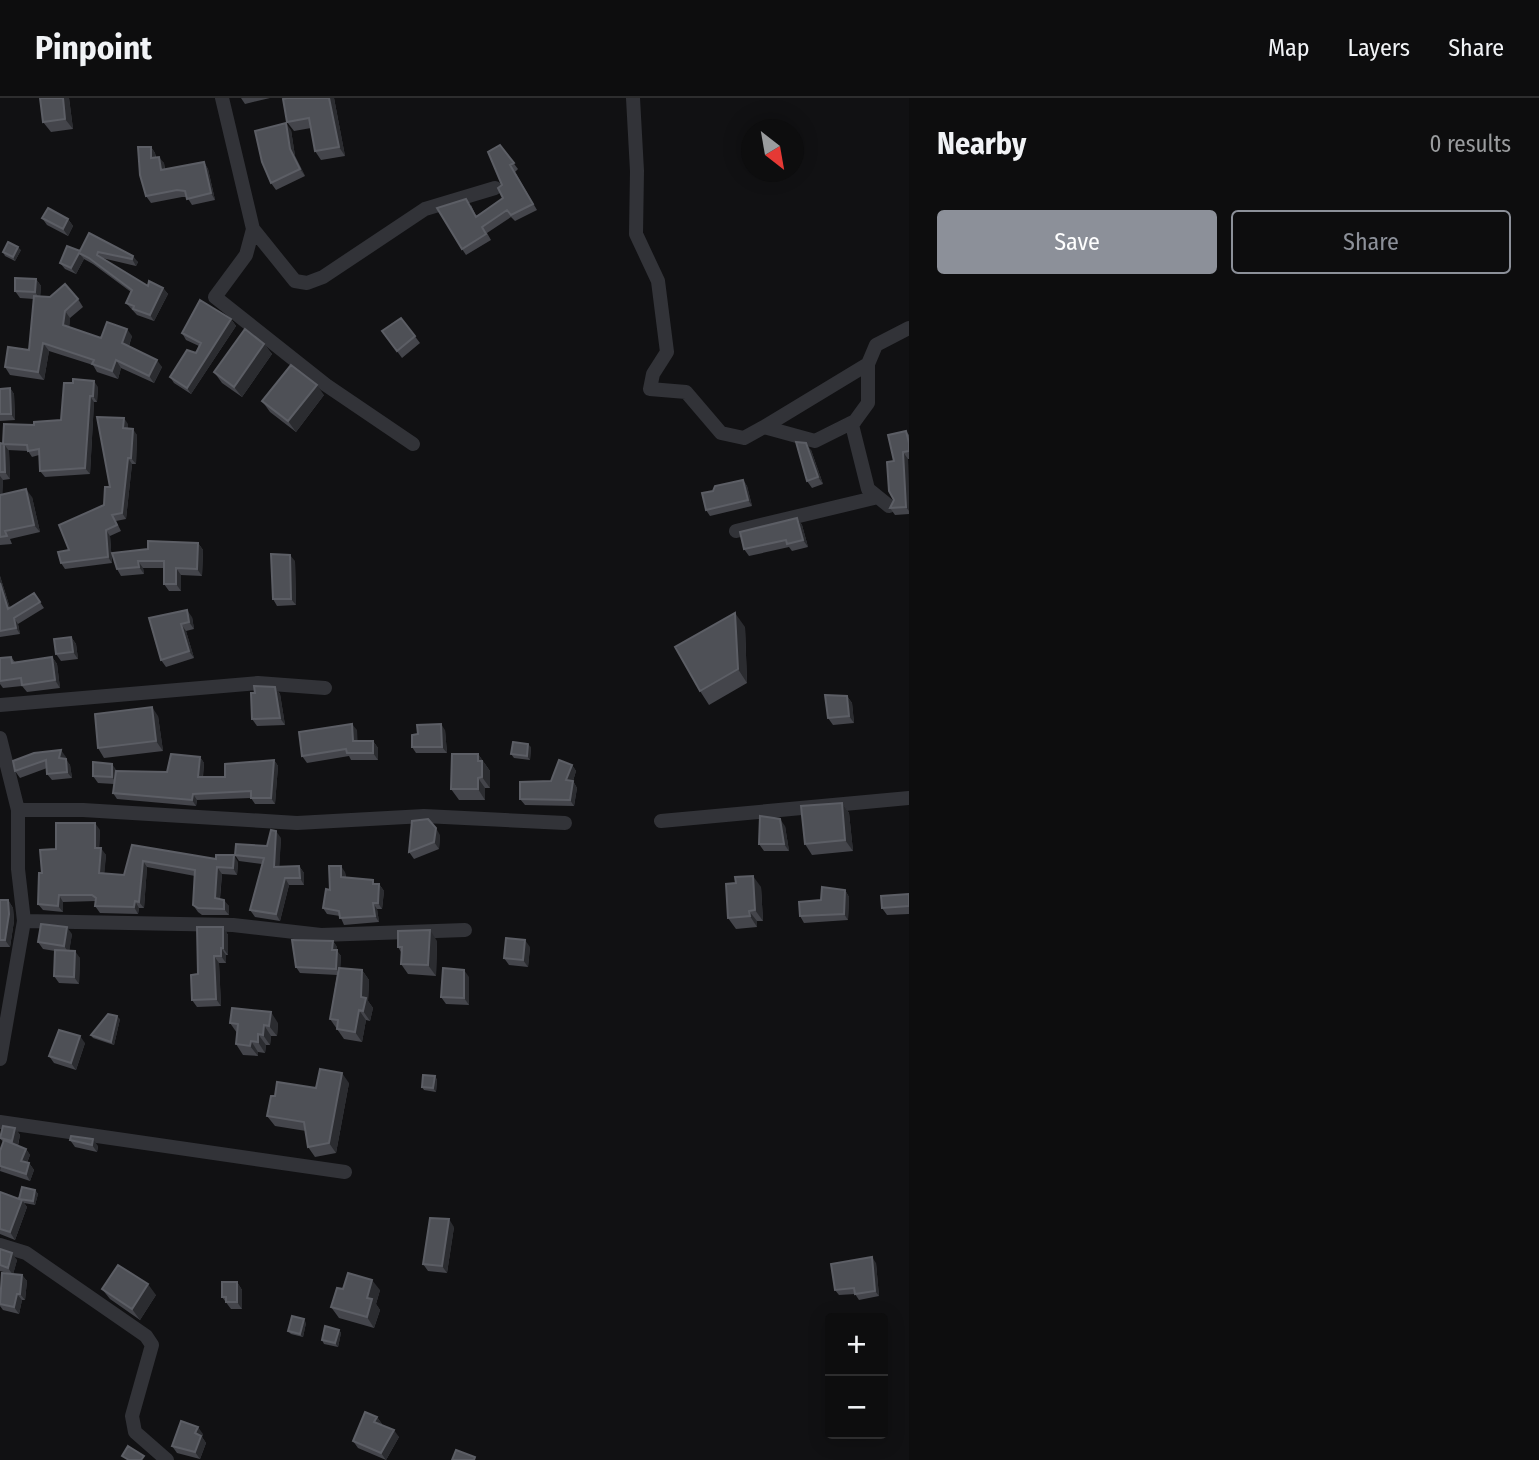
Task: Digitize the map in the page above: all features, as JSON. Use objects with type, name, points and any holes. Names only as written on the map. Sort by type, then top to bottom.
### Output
[{"type":"street","points":[[222,98],[253,229],[295,281],[307,283],[348,263],[425,209],[495,188]]},
{"type":"street","points":[[633,98],[637,171],[636,234],[658,281],[667,352],[653,374],[650,389],[662,393],[686,392],[721,433],[744,438],[868,364]]},
{"type":"street","points":[[253,229],[246,255],[215,297],[326,385],[412,444]]},
{"type":"street","points":[[736,531],[883,501],[868,489],[852,425],[868,403],[868,364],[876,345],[909,328]]},
{"type":"street","points":[[764,427],[815,441],[855,421]]},
{"type":"street","points":[[0,705],[258,684],[325,688]]},
{"type":"street","points":[[0,738],[18,810],[18,869],[24,921],[0,1059]]},
{"type":"street","points":[[661,821],[909,798]]},
{"type":"street","points":[[18,810],[83,810],[297,823],[424,816],[565,823]]},
{"type":"street","points":[[24,921],[233,925],[321,935],[465,930]]},
{"type":"street","points":[[0,1122],[345,1172]]},
{"type":"street","points":[[0,1245],[26,1253],[146,1336],[152,1345],[132,1416],[135,1432],[167,1460]]},
{"type":"building","points":[[40,98],[63,98],[65,119],[43,122]]},
{"type":"building","points":[[329,98],[339,147],[315,151],[309,118],[287,122],[283,99]]},
{"type":"building","points":[[286,123],[290,149],[300,169],[271,183],[262,162],[255,131]]},
{"type":"building","points":[[500,145],[514,163],[510,165],[533,204],[511,215],[507,210],[482,227],[486,234],[462,249],[437,208],[466,199],[476,217],[503,198],[498,188],[502,185],[488,152]]},
{"type":"building","points":[[138,147],[151,147],[151,158],[159,157],[161,170],[204,162],[211,193],[187,199],[185,191],[177,190],[146,196],[140,175]]},
{"type":"building","points":[[48,208],[68,219],[63,229],[42,218]]},
{"type":"building","points":[[89,233],[133,256],[132,259],[98,252],[97,255],[148,286],[149,281],[163,288],[150,315],[133,309],[134,306],[126,303],[132,290],[89,258],[79,253],[71,268],[60,263],[67,246],[80,251]]},
{"type":"building","points":[[8,242],[18,247],[13,257],[3,252]]},
{"type":"building","points":[[15,278],[36,279],[35,292],[15,291]]},
{"type":"building","points":[[65,284],[78,299],[65,311],[63,325],[101,338],[107,322],[127,329],[122,343],[157,360],[149,376],[116,360],[112,371],[92,364],[94,360],[43,343],[38,372],[5,367],[8,347],[29,350],[34,296],[50,297]]},
{"type":"building","points":[[200,300],[231,319],[187,388],[170,377],[187,350],[196,353],[201,343],[182,333]]},
{"type":"building","points":[[401,318],[415,336],[397,351],[382,331]]},
{"type":"building","points":[[245,329],[264,344],[234,387],[214,372]]},
{"type":"building","points":[[291,365],[317,385],[288,421],[262,401]]},
{"type":"building","points":[[73,379],[94,381],[93,396],[90,396],[85,468],[40,471],[39,449],[28,451],[27,445],[3,444],[4,424],[34,425],[34,422],[61,420],[64,383],[73,383]]},
{"type":"building","points":[[10,388],[11,414],[0,414],[0,389]]},
{"type":"building","points":[[97,417],[124,418],[123,428],[133,429],[122,513],[112,515],[117,525],[106,530],[108,557],[61,563],[58,552],[69,550],[59,525],[104,505],[105,487],[110,487]]},
{"type":"building","points":[[906,431],[909,451],[903,452],[906,507],[890,508],[894,500],[889,491],[887,462],[894,461],[888,435]]},
{"type":"building","points":[[796,442],[806,443],[818,477],[807,481]]},
{"type":"building","points":[[0,443],[4,444],[5,472],[0,472]]},
{"type":"building","points":[[743,480],[748,500],[706,510],[702,493],[713,491],[715,486]]},
{"type":"building","points":[[26,489],[34,525],[5,531],[7,536],[0,537],[0,495]]},
{"type":"building","points":[[797,518],[803,540],[787,544],[786,540],[744,549],[740,532]]},
{"type":"building","points":[[148,541],[198,543],[197,569],[176,568],[176,584],[164,584],[164,561],[138,561],[139,567],[117,569],[112,553],[148,549]]},
{"type":"building","points":[[271,554],[290,555],[291,599],[273,599]]},
{"type":"building","points":[[0,583],[8,609],[34,593],[40,602],[14,618],[16,628],[0,631]]},
{"type":"building","points":[[187,610],[189,622],[181,624],[189,651],[161,660],[149,618]]},
{"type":"building","points":[[735,613],[738,669],[700,691],[675,647]]},
{"type":"building","points":[[71,637],[73,652],[56,654],[54,639]]},
{"type":"building","points":[[11,657],[12,663],[52,657],[55,680],[22,685],[21,678],[0,681],[0,658]]},
{"type":"building","points":[[254,686],[275,687],[280,718],[252,719],[251,693],[255,693]]},
{"type":"building","points":[[825,695],[847,696],[849,716],[828,718]]},
{"type":"building","points":[[152,707],[156,741],[98,748],[95,714]]},
{"type":"building","points":[[352,724],[353,741],[373,741],[373,753],[347,753],[346,749],[302,756],[299,732]]},
{"type":"building","points":[[441,724],[442,747],[412,747],[412,735],[418,734],[417,725]]},
{"type":"building","points":[[513,742],[528,744],[527,756],[511,754]]},
{"type":"building","points":[[61,750],[59,758],[66,759],[67,772],[47,774],[46,760],[15,771],[13,761],[34,753]]},
{"type":"building","points":[[171,754],[200,757],[198,777],[225,777],[225,764],[274,760],[271,798],[251,798],[251,791],[193,794],[192,800],[113,793],[116,771],[167,772]]},
{"type":"building","points":[[452,754],[478,754],[478,761],[482,761],[482,777],[478,778],[478,789],[451,789]]},
{"type":"building","points":[[559,760],[572,765],[566,780],[573,781],[570,800],[520,799],[520,782],[551,781]]},
{"type":"building","points":[[93,762],[112,764],[112,777],[93,776]]},
{"type":"building","points":[[842,803],[845,840],[805,844],[801,806]]},
{"type":"building","points":[[760,816],[780,819],[784,844],[759,844]]},
{"type":"building","points":[[428,819],[436,828],[434,842],[409,852],[412,821]]},
{"type":"building","points":[[56,823],[95,823],[95,848],[101,848],[99,873],[124,875],[132,845],[216,859],[216,855],[234,855],[233,868],[217,867],[215,898],[224,900],[224,909],[198,908],[193,905],[195,870],[143,861],[139,902],[135,901],[134,907],[95,906],[96,898],[92,895],[59,895],[58,906],[38,904],[39,873],[42,873],[40,850],[56,849]]},
{"type":"building","points":[[271,830],[276,831],[274,867],[299,866],[300,878],[285,878],[276,914],[250,910],[264,858],[235,855],[236,844],[267,846]]},
{"type":"building","points":[[329,866],[341,866],[341,877],[373,880],[373,884],[379,884],[378,903],[373,903],[375,916],[340,918],[339,911],[323,908],[326,889],[330,890]]},
{"type":"building","points":[[753,876],[755,910],[749,911],[750,916],[728,918],[726,884],[736,883],[735,877]]},
{"type":"building","points":[[822,887],[845,890],[844,914],[800,916],[799,902],[821,900]]},
{"type":"building","points":[[909,894],[909,906],[882,908],[881,896]]},
{"type":"building","points":[[0,900],[8,900],[5,940],[0,940]]},
{"type":"building","points":[[41,924],[67,927],[64,946],[38,942]]},
{"type":"building","points":[[197,927],[223,927],[221,956],[214,956],[216,999],[192,1000],[191,975],[198,974]]},
{"type":"building","points":[[430,930],[428,965],[401,964],[402,947],[398,947],[398,931]]},
{"type":"building","points":[[506,938],[525,940],[523,960],[504,958]]},
{"type":"building","points":[[292,940],[333,941],[332,950],[337,950],[336,969],[296,967]]},
{"type":"building","points":[[55,950],[75,951],[74,977],[54,976]]},
{"type":"building","points":[[339,968],[362,970],[361,997],[366,998],[363,1011],[359,1010],[355,1032],[337,1029],[338,1020],[330,1019]]},
{"type":"building","points":[[443,968],[464,970],[464,998],[441,997]]},
{"type":"building","points":[[232,1008],[271,1012],[269,1026],[264,1025],[263,1035],[258,1034],[258,1042],[251,1041],[250,1046],[236,1044],[238,1024],[230,1023]]},
{"type":"building","points":[[108,1014],[117,1016],[111,1042],[91,1035]]},
{"type":"building","points":[[59,1030],[80,1036],[71,1063],[49,1056]]},
{"type":"building","points":[[320,1069],[342,1073],[329,1143],[308,1147],[304,1122],[267,1116],[277,1082],[316,1088]]},
{"type":"building","points":[[423,1075],[435,1076],[433,1088],[422,1087]]},
{"type":"building","points":[[3,1126],[15,1128],[12,1141],[0,1138]]},
{"type":"building","points":[[71,1136],[93,1139],[92,1145],[70,1140]]},
{"type":"building","points":[[4,1140],[26,1149],[21,1161],[29,1163],[26,1174],[0,1166],[0,1151]]},
{"type":"building","points":[[22,1187],[35,1190],[33,1201],[19,1199]]},
{"type":"building","points":[[0,1192],[22,1200],[10,1232],[0,1229]]},
{"type":"building","points":[[430,1218],[449,1219],[442,1266],[423,1264]]},
{"type":"building","points":[[0,1249],[12,1253],[8,1268],[0,1265]]},
{"type":"building","points":[[872,1257],[875,1291],[855,1294],[854,1288],[835,1290],[831,1264]]},
{"type":"building","points":[[118,1265],[148,1284],[132,1309],[102,1289]]},
{"type":"building","points":[[2,1273],[22,1275],[20,1294],[17,1294],[14,1307],[0,1304]]},
{"type":"building","points":[[348,1273],[372,1280],[367,1298],[372,1299],[367,1317],[331,1307],[337,1288],[343,1289]]},
{"type":"building","points":[[222,1282],[237,1282],[237,1302],[226,1302],[226,1297],[222,1297]]},
{"type":"building","points":[[292,1316],[304,1319],[300,1334],[288,1331]]},
{"type":"building","points":[[325,1326],[339,1330],[335,1343],[322,1340]]},
{"type":"building","points":[[365,1412],[377,1417],[374,1422],[394,1430],[381,1453],[353,1441]]},
{"type":"building","points":[[181,1421],[198,1427],[195,1433],[201,1436],[195,1452],[172,1446]]},
{"type":"building","points":[[128,1446],[144,1456],[141,1460],[129,1460],[122,1456]]},
{"type":"building","points":[[456,1450],[475,1457],[474,1460],[452,1460]]}]
